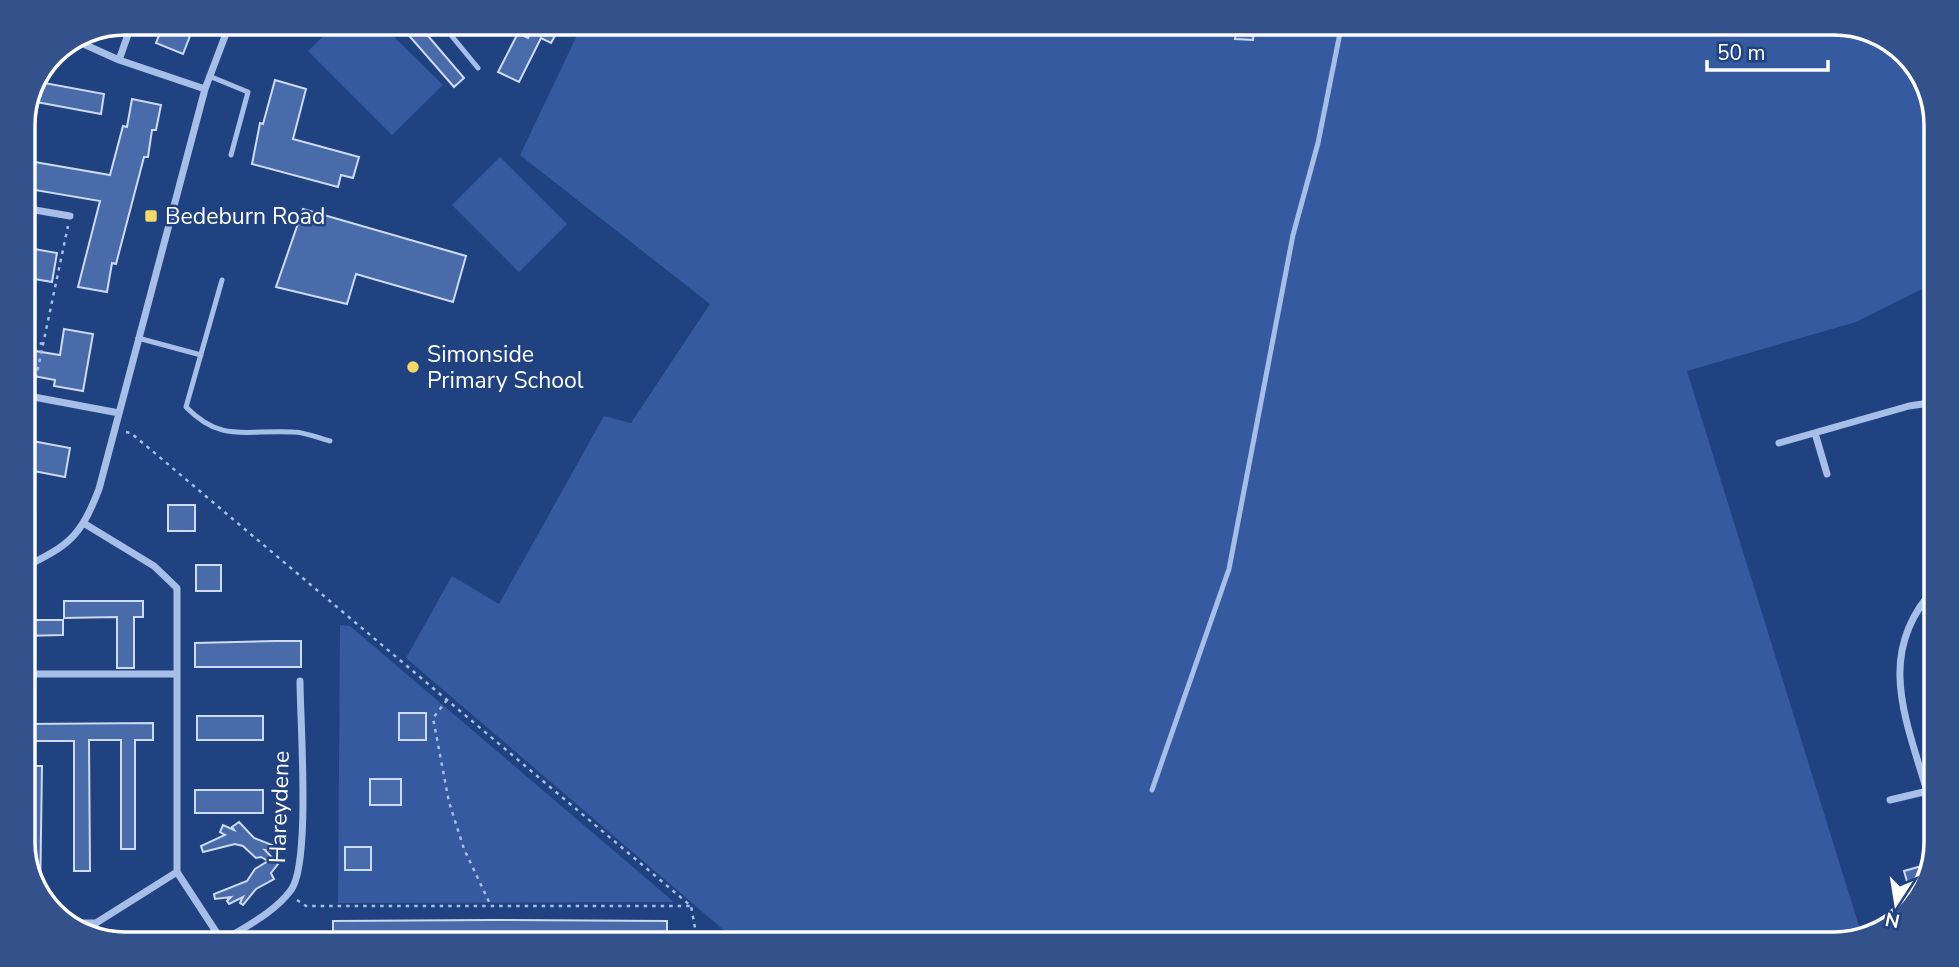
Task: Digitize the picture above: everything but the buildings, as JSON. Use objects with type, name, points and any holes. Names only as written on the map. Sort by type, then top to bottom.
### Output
[{"type":"street","points":[[119,60],[128,35]]},
{"type":"street","points":[[35,561],[66,543],[85,524],[119,413],[205,89],[225,35]]},
{"type":"street","points":[[85,45],[119,60],[205,89]]},
{"type":"street","points":[[35,210],[70,216]]},
{"type":"street","points":[[35,397],[119,413]]},
{"type":"street","points":[[1779,443],[1924,404]]},
{"type":"street","points":[[1815,433],[1827,474]]},
{"type":"street","points":[[85,524],[154,566],[177,589],[177,872],[96,923],[85,923]]},
{"type":"street","points":[[1924,603],[1911,621],[1899,663],[1902,707],[1924,780]]},
{"type":"street","points":[[35,674],[176,674]]},
{"type":"street","name":"Hareydene","points":[[239,932],[277,906],[288,894],[293,887],[301,858],[300,681]]},
{"type":"street","points":[[1890,800],[1924,791]]},
{"type":"street","name":"Hareydene","points":[[177,872],[216,932]]},
{"type":"lane","points":[[451,35],[478,68]]},
{"type":"lane","points":[[1152,790],[1229,569],[1293,235],[1320,131],[1340,35]]},
{"type":"lane","points":[[209,76],[248,92],[231,155]]},
{"type":"lane","points":[[222,280],[186,407],[210,428],[226,433],[295,432],[330,441]]},
{"type":"lane","points":[[138,338],[201,355]]},
{"type":"path","points":[[35,370],[70,216]]},
{"type":"path","points":[[35,342],[43,344]]},
{"type":"path","points":[[114,430],[131,433],[691,906],[696,932]]},
{"type":"path","points":[[447,700],[433,718],[449,802],[464,849],[491,906]]},
{"type":"path","points":[[288,894],[306,906],[691,906]]},
{"type":"shaded area","points":[[325,35],[392,35],[443,85],[392,135],[308,51]]},
{"type":"shaded area","points":[[577,35],[1834,35],[1858,38],[1874,44],[1893,57],[1909,75],[1922,107],[1924,288],[1856,322],[1687,371],[1860,928],[1834,932],[726,932],[406,658],[452,576],[499,604],[604,416],[631,423],[710,304],[520,155]]},
{"type":"shaded area","points":[[500,157],[567,224],[519,272],[452,205]]},
{"type":"shaded area","points":[[340,625],[350,626],[674,902],[338,903]]},
{"type":"place","name":"Bedeburn Road","points":[[151,216]]},
{"type":"place","name":"Simonside Primary School","points":[[413,367]]}]
